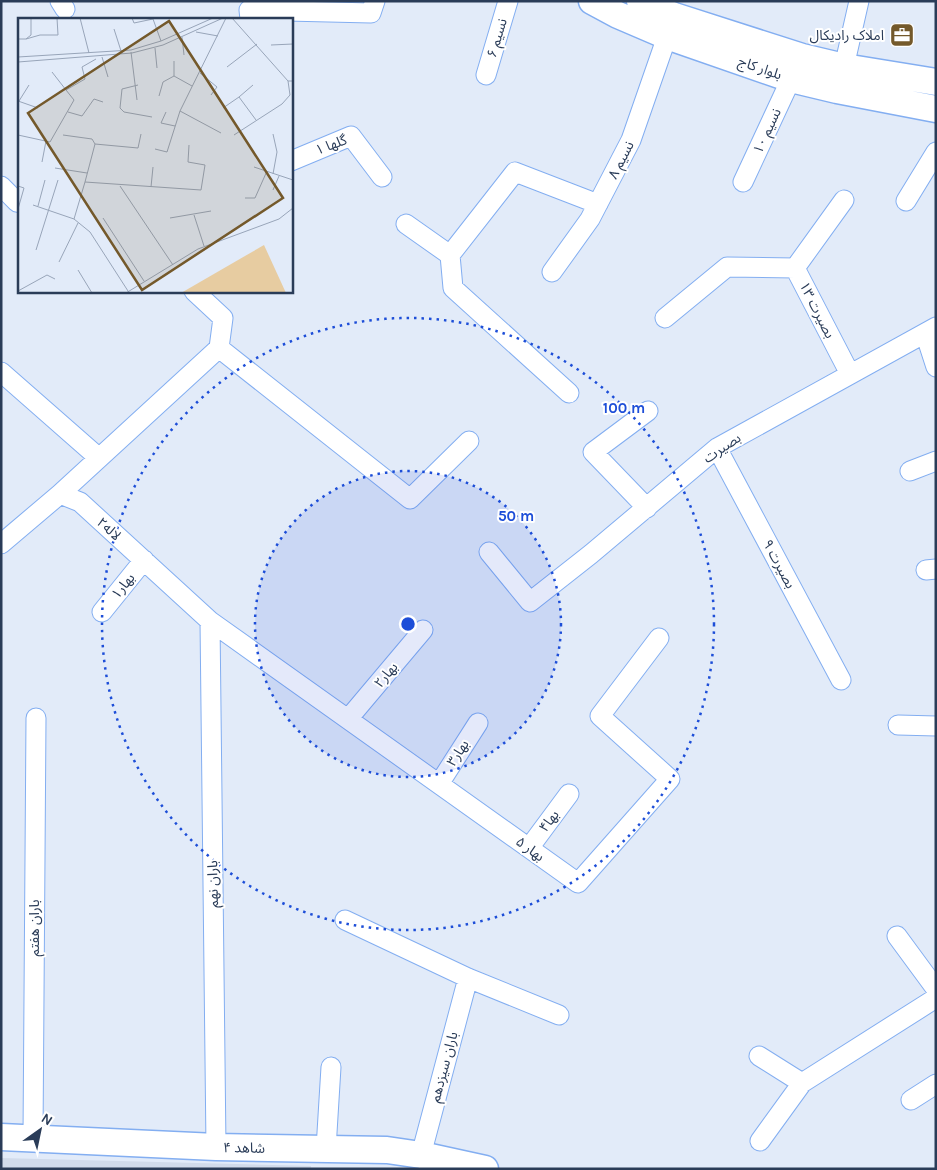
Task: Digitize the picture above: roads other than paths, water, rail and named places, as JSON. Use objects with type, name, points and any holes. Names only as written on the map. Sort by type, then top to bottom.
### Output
[{"type":"street","points":[[249,10],[371,13],[375,1]]},
{"type":"street","name":"نسیم ۶","points":[[486,75],[508,1]]},
{"type":"street","name":"بلوار کاج","points":[[592,1],[621,8],[671,26],[791,79],[936,109]]},
{"type":"street","name":"بلوار کاج","points":[[640,1],[671,26],[844,67],[936,82]]},
{"type":"street","points":[[844,67],[859,1]]},
{"type":"street","name":"نسیم ۸","points":[[552,272],[590,219],[632,140],[671,26]]},
{"type":"street","name":"نسیم ۱۰","points":[[743,182],[791,79]]},
{"type":"street","name":"گلها ۱","points":[[292,161],[351,136],[382,177]]},
{"type":"street","points":[[906,201],[936,152]]},
{"type":"street","points":[[569,393],[452,288],[450,255],[515,172],[598,204]]},
{"type":"street","points":[[1,187],[18,202]]},
{"type":"street","name":"بصیرت ۱۳","points":[[844,200],[795,268],[850,374]]},
{"type":"street","points":[[406,224],[450,255]]},
{"type":"street","points":[[665,318],[727,267],[795,268]]},
{"type":"street","points":[[1,544],[60,494],[219,348],[223,318],[195,292]]},
{"type":"street","points":[[930,330],[936,367]]},
{"type":"street","name":"بصیرت","points":[[489,552],[530,602],[592,554],[717,448],[930,330]]},
{"type":"street","points":[[219,348],[410,499],[469,441]]},
{"type":"street","points":[[1,372],[99,458]]},
{"type":"street","points":[[647,508],[593,452],[648,411]]},
{"type":"street","name":"بصیرت ۹","points":[[717,448],[841,680]]},
{"type":"street","points":[[910,471],[936,461]]},
{"type":"street","name":"لاله۲","points":[[60,494],[80,502],[210,621]]},
{"type":"street","name":"بهار۱","points":[[102,612],[144,560]]},
{"type":"street","name":"بهار ۵","points":[[210,621],[578,884],[670,779],[600,716],[659,638]]},
{"type":"street","name":"باران نهم","points":[[210,621],[216,1147]]},
{"type":"street","name":"بهار۲","points":[[348,719],[423,630]]},
{"type":"street","name":"باران هفتم","points":[[33,1137],[36,718]]},
{"type":"street","name":"بهار۳","points":[[439,784],[478,722]]},
{"type":"street","points":[[898,725],[936,726]]},
{"type":"street","name":"بها۴","points":[[529,848],[569,794]]},
{"type":"street","points":[[345,920],[468,978],[559,1015]]},
{"type":"street","points":[[896,936],[936,989]]},
{"type":"street","name":"باران سیزدهم","points":[[421,1155],[468,978]]},
{"type":"street","points":[[760,1141],[802,1083],[936,998]]},
{"type":"street","points":[[759,1056],[802,1083]]},
{"type":"street","points":[[326,1149],[331,1067]]},
{"type":"street","points":[[911,1100],[936,1084]]},
{"type":"street","name":"شاهد ۴","points":[[1,1136],[216,1147],[387,1150],[421,1155],[485,1169]]},
{"type":"place","name":"املاک رادیکال","points":[[902,35]]}]
